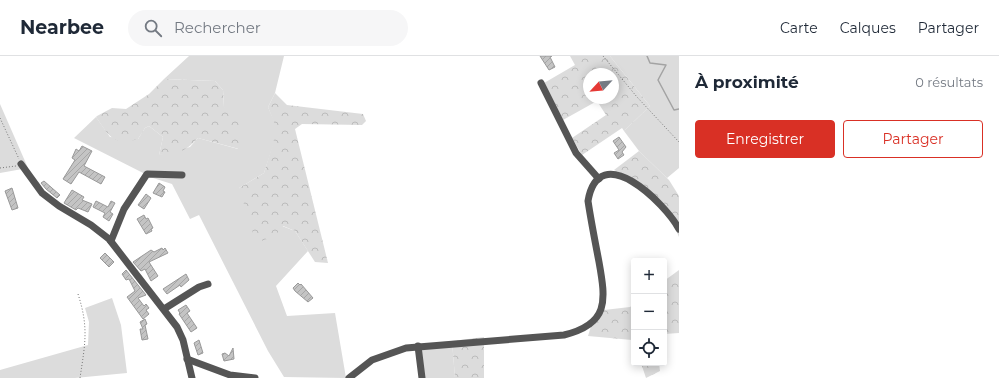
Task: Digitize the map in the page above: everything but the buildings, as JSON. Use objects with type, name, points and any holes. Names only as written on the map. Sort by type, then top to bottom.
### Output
[{"type":"street","points":[[541,83],[576,152],[599,179]]},
{"type":"street","points":[[21,164],[42,193],[59,206],[91,225],[111,241],[177,327],[192,378]]},
{"type":"street","points":[[111,241],[124,209],[147,174],[182,175]]},
{"type":"street","points":[[349,378],[368,363],[386,354],[418,346],[564,336],[581,330],[595,320],[603,304],[604,288],[588,201],[592,185],[599,179],[611,174],[619,174],[630,180],[642,188],[666,209],[679,229]]},
{"type":"street","points":[[164,309],[199,287],[208,284]]},
{"type":"street","points":[[418,346],[422,378]]},
{"type":"street","points":[[187,360],[230,375],[255,378]]},
{"type":"path","points":[[603,56],[637,97],[679,142]]},
{"type":"path","points":[[0,118],[21,164],[9,168],[0,168]]},
{"type":"path","points":[[78,294],[85,317],[86,341],[80,378]]},
{"type":"green space","points":[[189,56],[284,56],[275,93],[268,107],[278,130],[264,173],[239,188],[282,226],[295,231],[308,251],[276,286],[287,316],[335,313],[346,378],[284,377],[268,351],[199,215],[190,219],[172,184],[153,178],[74,138],[96,117],[110,137],[138,139],[145,128],[149,126],[163,137],[159,155],[190,147],[198,138],[238,149],[224,107],[223,90],[215,81],[164,79]]},
{"type":"green space","points":[[570,56],[610,56],[650,106],[624,131],[622,128],[582,155],[572,138],[606,115],[599,104],[619,104],[619,68],[583,68],[583,104],[592,104],[563,120],[544,83],[575,65]]},
{"type":"green space","points":[[610,56],[679,56],[679,168],[667,178],[639,151],[624,131],[650,106]]},
{"type":"green space","points":[[164,79],[215,81],[223,90],[224,107],[241,112],[239,149],[198,138],[185,149],[171,154],[159,155],[163,137],[149,126],[145,128],[138,139],[123,141],[112,138],[96,117],[112,108],[126,109],[149,94]]},
{"type":"green space","points":[[275,93],[287,105],[363,114],[366,121],[362,125],[302,124],[295,129],[328,263],[315,262],[295,231],[283,226],[275,236],[256,243],[239,188],[264,173],[277,130],[268,107]]},
{"type":"green space","points":[[0,104],[28,168],[0,173]]},
{"type":"green space","points":[[639,151],[669,180],[679,196],[679,237],[668,214],[654,196],[637,182],[614,170]]},
{"type":"green space","points":[[679,270],[679,333],[667,334],[667,279]]},
{"type":"green space","points":[[112,298],[121,325],[127,373],[75,378],[0,378],[0,370],[88,345],[89,322],[85,308]]},
{"type":"green space","points":[[631,306],[631,340],[588,336],[592,323],[604,310]]},
{"type":"green space","points":[[484,337],[484,378],[455,378],[452,341]]},
{"type":"green space","points":[[452,341],[455,378],[419,378],[415,345]]},
{"type":"green space","points":[[642,366],[659,366],[660,371],[646,378]]},
{"type":"waterway","points":[[647,56],[650,63],[666,65],[658,80],[674,110],[679,109]]}]
